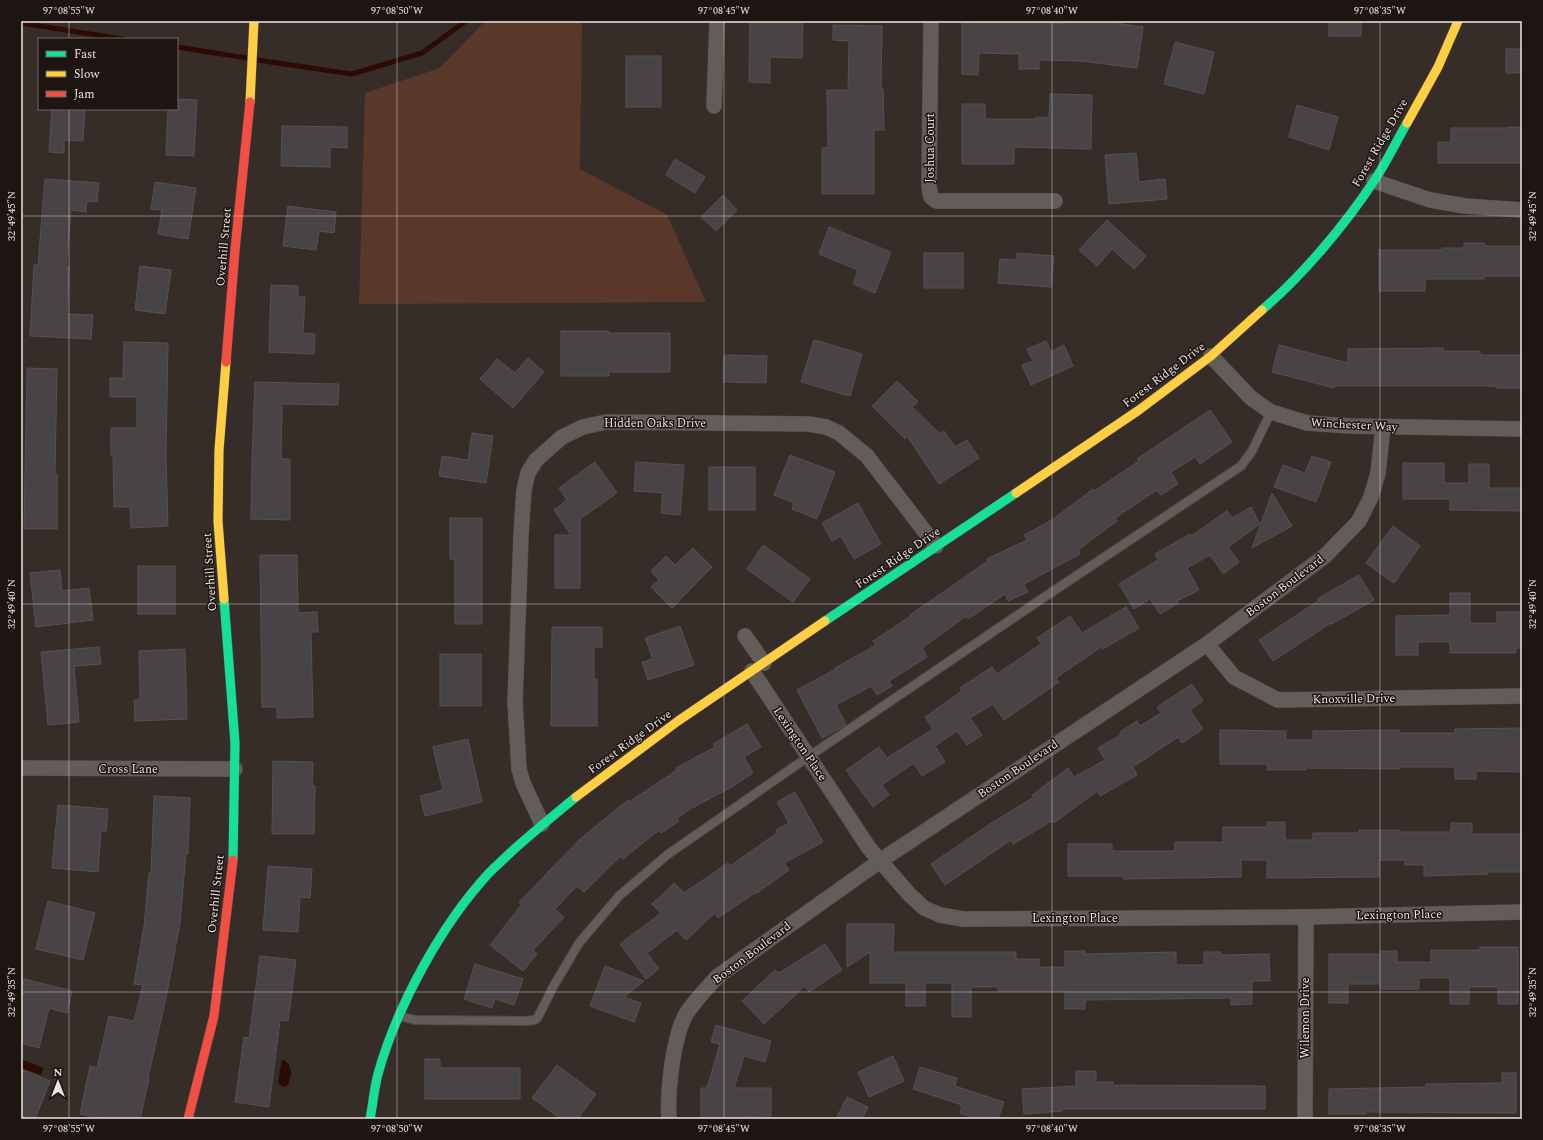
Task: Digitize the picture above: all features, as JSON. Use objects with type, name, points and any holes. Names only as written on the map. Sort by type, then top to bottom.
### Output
[{"type":"main road","name":"Overhill Street","points":[[188,1119],[214,1016],[233,870],[235,744],[218,521],[219,450],[250,104],[254,21]]},
{"type":"main road","name":"Forest Ridge Drive","points":[[370,1119],[378,1075],[392,1032],[413,986],[444,933],[466,900],[490,872],[542,824],[654,738],[1139,410],[1211,356],[1273,301],[1311,261],[1344,222],[1374,181],[1438,67],[1458,21]]},
{"type":"street","points":[[714,106],[718,21]]},
{"type":"street","name":"Joshua Court","points":[[931,21],[929,187],[931,197],[936,201],[1055,201]]},
{"type":"street","points":[[1374,181],[1430,200],[1465,206],[1522,210]]},
{"type":"street","name":"Winchester Way","points":[[1211,356],[1251,398],[1272,412],[1307,423],[1383,427],[1522,428]]},
{"type":"street","name":"Hidden Oaks Drive","points":[[542,824],[518,769],[515,702],[521,535],[524,490],[528,473],[536,460],[562,437],[583,427],[606,422],[809,424],[826,427],[839,433],[867,456],[936,546]]},
{"type":"street","name":"Boston Boulevard","points":[[669,1119],[670,1075],[676,1045],[685,1017],[718,976],[880,861],[1207,644],[1326,556],[1359,521],[1371,496],[1378,473],[1383,427]]},
{"type":"street","points":[[744,636],[764,663]]},
{"type":"street","name":"Knoxville Drive","points":[[1207,644],[1234,677],[1278,700],[1522,696]]},
{"type":"street","name":"Lexington Place","points":[[752,671],[869,848],[909,894],[924,908],[940,915],[963,919],[1306,917],[1522,912]]},
{"type":"street","name":"Cross Lane","points":[[21,768],[235,770]]},
{"type":"street","name":"Wilemon Drive","points":[[1305,1119],[1306,917]]},
{"type":"lane","points":[[399,1015],[415,1020],[527,1022],[535,1020],[538,1017],[552,986],[579,943],[619,896],[667,855],[808,757],[1241,466],[1252,451],[1272,412]]},
{"type":"shaded area","points":[[485,21],[582,21],[580,169],[667,215],[706,302],[359,304],[365,93],[440,68]]},
{"type":"shaded area","points":[[21,1059],[44,1068],[41,1075],[21,1068]]},
{"type":"shaded area","points":[[284,1060],[289,1065],[291,1074],[288,1085],[283,1087],[278,1083],[281,1061]]},
{"type":"building","points":[[750,21],[803,21],[802,58],[770,57],[770,83],[749,82]]},
{"type":"building","points":[[1091,21],[1143,27],[1137,68],[1081,61],[1039,60],[1039,69],[1019,69],[1019,54],[979,53],[978,75],[962,74],[962,22],[1091,24]]},
{"type":"building","points":[[1329,21],[1361,21],[1361,36],[1329,36]]},
{"type":"building","points":[[833,25],[882,26],[881,89],[883,89],[884,130],[874,130],[874,194],[822,194],[822,148],[828,148],[827,90],[848,90],[849,41],[833,40]]},
{"type":"building","points":[[1175,42],[1214,52],[1204,94],[1164,84]]},
{"type":"building","points":[[1506,49],[1522,49],[1522,73],[1506,73]]},
{"type":"building","points":[[626,56],[661,56],[661,107],[626,107]]},
{"type":"building","points":[[1050,94],[1092,95],[1091,149],[1014,147],[1014,164],[962,164],[962,104],[985,104],[985,119],[1036,119],[1036,117],[1049,118]]},
{"type":"building","points":[[178,99],[197,100],[194,156],[166,155],[168,110],[178,110]]},
{"type":"building","points":[[1297,105],[1338,117],[1329,150],[1289,137]]},
{"type":"building","points":[[52,110],[85,110],[83,141],[64,140],[64,153],[49,152]]},
{"type":"building","points":[[282,126],[347,127],[347,148],[330,147],[330,167],[281,166]]},
{"type":"building","points":[[1522,127],[1522,163],[1438,163],[1438,142],[1451,142],[1451,128]]},
{"type":"building","points":[[1136,153],[1139,182],[1165,179],[1167,199],[1109,204],[1105,155]]},
{"type":"building","points":[[675,159],[705,177],[695,193],[666,175]]},
{"type":"building","points":[[45,179],[99,183],[97,202],[87,201],[86,212],[71,210],[66,267],[69,267],[67,314],[93,315],[91,339],[30,336],[34,265],[38,265]]},
{"type":"building","points":[[155,182],[196,188],[188,239],[158,234],[162,210],[151,209]]},
{"type":"building","points":[[723,195],[737,210],[716,231],[701,217]]},
{"type":"building","points":[[288,206],[336,212],[334,233],[319,231],[316,250],[283,246]]},
{"type":"building","points":[[1107,220],[1146,256],[1134,269],[1112,249],[1097,266],[1079,250]]},
{"type":"building","points":[[829,227],[891,252],[875,293],[853,284],[858,270],[819,254]]},
{"type":"building","points":[[1464,243],[1484,243],[1484,246],[1522,246],[1522,276],[1484,276],[1484,279],[1425,279],[1425,291],[1379,291],[1379,250],[1442,250],[1442,248],[1464,248]]},
{"type":"building","points":[[924,253],[963,253],[963,288],[924,288]]},
{"type":"building","points":[[1017,253],[1054,256],[1051,287],[998,283],[1000,259],[1016,260]]},
{"type":"building","points":[[140,266],[171,270],[165,314],[135,310]]},
{"type":"building","points":[[271,285],[298,286],[298,297],[305,297],[303,333],[315,334],[314,354],[269,352]]},
{"type":"building","points":[[561,331],[670,333],[670,372],[609,372],[609,376],[561,376]]},
{"type":"building","points":[[814,340],[862,354],[850,396],[801,382]]},
{"type":"building","points":[[1046,341],[1051,352],[1064,345],[1073,366],[1031,385],[1022,365],[1033,361],[1027,349]]},
{"type":"building","points":[[124,342],[168,343],[166,455],[168,526],[131,528],[130,507],[114,507],[111,428],[137,428],[137,397],[110,397],[110,378],[123,378]]},
{"type":"building","points":[[1279,345],[1348,363],[1348,349],[1443,348],[1443,351],[1480,351],[1480,355],[1522,355],[1522,388],[1496,388],[1496,386],[1335,386],[1334,388],[1272,372]]},
{"type":"building","points":[[724,355],[767,356],[766,383],[723,382]]},
{"type":"building","points":[[528,358],[544,372],[513,408],[480,379],[497,359],[515,373]]},
{"type":"building","points":[[27,368],[57,369],[55,474],[57,474],[57,529],[24,529]]},
{"type":"building","points":[[897,381],[918,402],[912,407],[940,434],[944,431],[955,447],[967,440],[979,458],[939,484],[907,436],[905,439],[872,406]]},
{"type":"building","points":[[255,382],[339,384],[338,405],[282,404],[281,459],[290,459],[290,520],[251,519]]},
{"type":"building","points":[[1210,410],[1232,442],[1200,464],[1195,457],[1171,472],[1178,484],[1161,495],[1157,490],[1115,518],[1117,521],[1078,550],[1080,554],[1024,584],[1028,592],[1008,601],[1005,594],[968,619],[966,616],[922,648],[927,657],[889,681],[892,686],[877,695],[871,686],[836,705],[846,725],[822,738],[797,690],[876,645],[873,641],[988,561],[987,559],[1027,540],[1024,535],[1052,520],[1093,489],[1094,491],[1139,461],[1137,459]]},
{"type":"building","points":[[472,433],[493,436],[486,483],[439,476],[442,456],[468,460]]},
{"type":"building","points":[[790,455],[835,472],[817,519],[792,509],[794,503],[774,495]]},
{"type":"building","points":[[1312,456],[1331,462],[1316,502],[1274,487],[1283,465],[1305,473]]},
{"type":"building","points":[[595,462],[617,493],[580,519],[580,588],[555,588],[555,535],[571,535],[554,510],[567,500],[559,488]]},
{"type":"building","points":[[636,462],[684,465],[680,515],[661,513],[663,493],[634,491]]},
{"type":"building","points":[[1403,463],[1444,463],[1444,483],[1469,483],[1469,464],[1489,464],[1489,488],[1522,488],[1522,511],[1450,510],[1450,499],[1403,499]]},
{"type":"building","points":[[709,467],[755,467],[755,510],[709,510]]},
{"type":"building","points":[[1272,493],[1292,526],[1252,548]]},
{"type":"building","points":[[858,503],[881,544],[854,559],[841,536],[832,541],[822,523]]},
{"type":"building","points":[[1251,507],[1260,524],[1228,547],[1239,562],[1223,574],[1210,555],[1187,568],[1199,590],[1177,601],[1178,603],[1160,614],[1150,599],[1134,609],[1119,584],[1158,560],[1155,554],[1190,534],[1191,536],[1227,511],[1232,518]]},
{"type":"building","points":[[450,518],[482,518],[482,624],[455,624],[455,559],[450,559]]},
{"type":"building","points":[[1393,526],[1420,546],[1394,583],[1366,563]]},
{"type":"building","points":[[763,545],[810,579],[793,602],[747,569]]},
{"type":"building","points":[[693,548],[712,567],[672,608],[651,587],[659,580],[651,571],[666,556],[675,565]]},
{"type":"building","points":[[260,555],[297,555],[298,613],[317,612],[318,632],[311,632],[313,717],[277,718],[277,707],[262,707]]},
{"type":"building","points":[[138,566],[175,566],[175,614],[138,614]]},
{"type":"building","points":[[60,570],[62,591],[89,588],[93,620],[36,627],[30,573]]},
{"type":"building","points":[[1359,575],[1374,600],[1332,624],[1331,623],[1273,661],[1259,640],[1318,601],[1317,599]]},
{"type":"building","points":[[1450,593],[1470,593],[1470,623],[1497,623],[1497,612],[1522,612],[1522,648],[1516,648],[1516,653],[1450,653],[1450,642],[1418,642],[1418,655],[1396,655],[1396,616],[1450,615]]},
{"type":"building","points":[[1126,607],[1139,628],[1103,649],[1101,647],[1056,678],[1059,682],[1004,720],[993,704],[970,718],[982,735],[967,745],[957,731],[935,746],[945,762],[922,776],[914,763],[882,785],[889,795],[873,807],[846,770],[879,747],[887,758],[933,729],[925,717],[962,691],[960,688],[992,667],[997,674],[1041,644],[1037,638],[1070,616],[1082,633]]},
{"type":"building","points":[[680,626],[694,665],[648,680],[642,662],[653,659],[645,638]]},
{"type":"building","points":[[552,627],[602,627],[602,647],[594,647],[594,679],[597,679],[597,726],[551,726]]},
{"type":"building","points":[[99,647],[101,664],[74,666],[79,722],[48,725],[41,652]]},
{"type":"building","points":[[185,649],[187,719],[135,721],[134,700],[140,700],[139,651]]},
{"type":"building","points":[[440,654],[481,654],[481,706],[440,706]]},
{"type":"building","points":[[1192,684],[1203,701],[1190,710],[1203,729],[1182,743],[1178,737],[1133,767],[1137,775],[1100,796],[1097,791],[1054,823],[1052,821],[1013,844],[1011,840],[945,885],[931,864],[990,824],[1034,797],[1032,795],[1068,768],[1074,777],[1105,760],[1098,748],[1122,734],[1120,732],[1137,721],[1140,726],[1161,713],[1157,707]]},
{"type":"building","points":[[747,724],[761,747],[744,757],[753,773],[730,788],[692,808],[677,818],[679,821],[661,833],[659,830],[623,859],[621,856],[584,892],[577,886],[555,909],[564,917],[533,950],[537,954],[523,971],[490,945],[522,904],[519,902],[580,839],[628,800],[629,802],[677,770],[676,768],[715,747],[713,744]]},
{"type":"building","points":[[1522,728],[1522,772],[1476,771],[1476,779],[1455,779],[1455,767],[1399,767],[1399,769],[1306,768],[1306,770],[1267,770],[1267,764],[1220,764],[1220,730],[1286,731],[1286,740],[1313,740],[1313,731],[1399,730],[1399,733],[1455,733],[1455,729]]},
{"type":"building","points":[[468,739],[482,802],[425,816],[420,796],[443,790],[433,747]]},
{"type":"building","points":[[273,761],[313,762],[312,785],[315,786],[314,834],[272,834]]},
{"type":"building","points":[[795,792],[823,842],[784,863],[789,870],[718,918],[715,913],[686,940],[677,930],[647,953],[659,969],[646,979],[620,944],[661,913],[652,904],[674,883],[684,893],[728,863],[730,866],[777,833],[776,830],[789,823],[777,802]]},
{"type":"building","points":[[154,796],[190,798],[188,854],[186,853],[180,923],[166,998],[140,1119],[105,1119],[80,1114],[90,1066],[97,1068],[109,1016],[134,1021],[143,985],[134,984],[144,926],[149,873],[151,873]]},
{"type":"building","points":[[58,805],[108,809],[106,831],[101,831],[98,872],[52,868]]},
{"type":"building","points":[[1267,822],[1285,822],[1285,840],[1313,840],[1313,833],[1359,833],[1359,830],[1451,832],[1451,823],[1472,823],[1472,834],[1522,834],[1522,872],[1488,872],[1488,874],[1424,876],[1424,865],[1405,865],[1405,860],[1379,860],[1379,877],[1267,878],[1267,860],[1241,860],[1241,877],[1123,879],[1123,876],[1068,876],[1068,844],[1112,844],[1112,851],[1175,851],[1175,842],[1223,842],[1223,827],[1267,827]]},
{"type":"building","points":[[268,866],[312,869],[310,898],[300,897],[298,932],[263,930]]},
{"type":"building","points":[[48,901],[95,913],[83,960],[36,949]]},
{"type":"building","points":[[847,924],[894,924],[893,952],[1016,952],[1016,959],[1039,959],[1039,967],[1065,967],[1065,951],[1085,951],[1085,954],[1176,952],[1176,965],[1204,965],[1204,952],[1221,952],[1221,955],[1269,954],[1270,981],[1252,981],[1252,1004],[1231,1005],[1231,998],[1085,1000],[1085,1009],[1065,1009],[1065,991],[998,991],[998,987],[971,987],[971,1017],[952,1017],[952,983],[925,983],[925,1006],[906,1006],[906,983],[870,983],[870,952],[847,967]]},
{"type":"building","points":[[825,944],[842,970],[809,992],[805,986],[764,1024],[742,1001],[775,970],[779,973]]},
{"type":"building","points":[[1480,947],[1518,947],[1518,1004],[1498,1004],[1498,987],[1469,987],[1469,1004],[1450,1004],[1450,978],[1419,978],[1419,989],[1380,989],[1380,984],[1348,984],[1348,1003],[1329,1003],[1329,954],[1380,954],[1380,951],[1397,951],[1397,962],[1431,962],[1431,950],[1480,950]]},
{"type":"building","points":[[260,956],[296,960],[288,1021],[280,1020],[269,1107],[235,1102],[244,1037],[249,1038]]},
{"type":"building","points":[[475,964],[523,979],[514,1005],[495,999],[492,1008],[464,999]]},
{"type":"building","points":[[605,966],[644,981],[624,997],[641,1003],[634,1022],[590,1006]]},
{"type":"building","points":[[24,979],[72,991],[67,1013],[49,1008],[39,1048],[21,1043],[21,991]]},
{"type":"building","points":[[716,1025],[771,1041],[765,1062],[744,1056],[734,1088],[771,1088],[771,1116],[732,1117],[732,1119],[701,1119],[701,1088],[707,1088],[720,1044],[711,1042]]},
{"type":"building","points":[[893,1056],[904,1081],[869,1097],[858,1072]]},
{"type":"building","points":[[425,1059],[440,1059],[440,1068],[520,1068],[520,1099],[425,1099]]},
{"type":"building","points":[[557,1065],[596,1094],[578,1119],[561,1119],[532,1098]]},
{"type":"building","points":[[920,1067],[957,1078],[955,1086],[1004,1102],[998,1119],[979,1119],[960,1113],[962,1105],[913,1089]]},
{"type":"building","points":[[21,1069],[50,1081],[35,1119],[21,1119]]},
{"type":"building","points":[[1076,1071],[1096,1071],[1096,1082],[1113,1082],[1113,1085],[1265,1086],[1265,1109],[1062,1109],[1062,1111],[1024,1114],[1022,1089],[1076,1086]]},
{"type":"building","points":[[1502,1073],[1516,1073],[1516,1113],[1366,1112],[1366,1114],[1329,1114],[1329,1089],[1426,1087],[1426,1084],[1502,1083]]},
{"type":"building","points":[[847,1097],[868,1107],[862,1119],[836,1119]]},
{"type":"waterway","points":[[257,60],[352,74],[422,53],[466,21]]},
{"type":"waterway","points":[[21,23],[116,38]]},
{"type":"waterway","points":[[178,47],[247,58]]},
{"type":"traffic: fast","points":[[1262,310],[1308,266],[1350,215],[1387,160],[1407,123]]},
{"type":"traffic: fast","points":[[825,621],[1016,493]]},
{"type":"traffic: fast","points":[[224,599],[235,743],[233,860]]},
{"type":"traffic: fast","points":[[370,1119],[378,1074],[386,1048],[409,994],[438,942],[454,917],[489,873],[527,838],[576,797]]},
{"type":"traffic: slow","points":[[250,102],[254,21]]},
{"type":"traffic: slow","points":[[1407,123],[1438,67],[1458,21]]},
{"type":"traffic: slow","points":[[1016,493],[1139,410],[1211,356],[1262,310]]},
{"type":"traffic: slow","points":[[224,599],[218,521],[219,450],[226,362]]},
{"type":"traffic: slow","points":[[576,797],[678,721],[825,621]]},
{"type":"traffic: jam","points":[[226,362],[235,250],[250,102]]},
{"type":"traffic: jam","points":[[188,1119],[214,1016],[233,860]]}]
